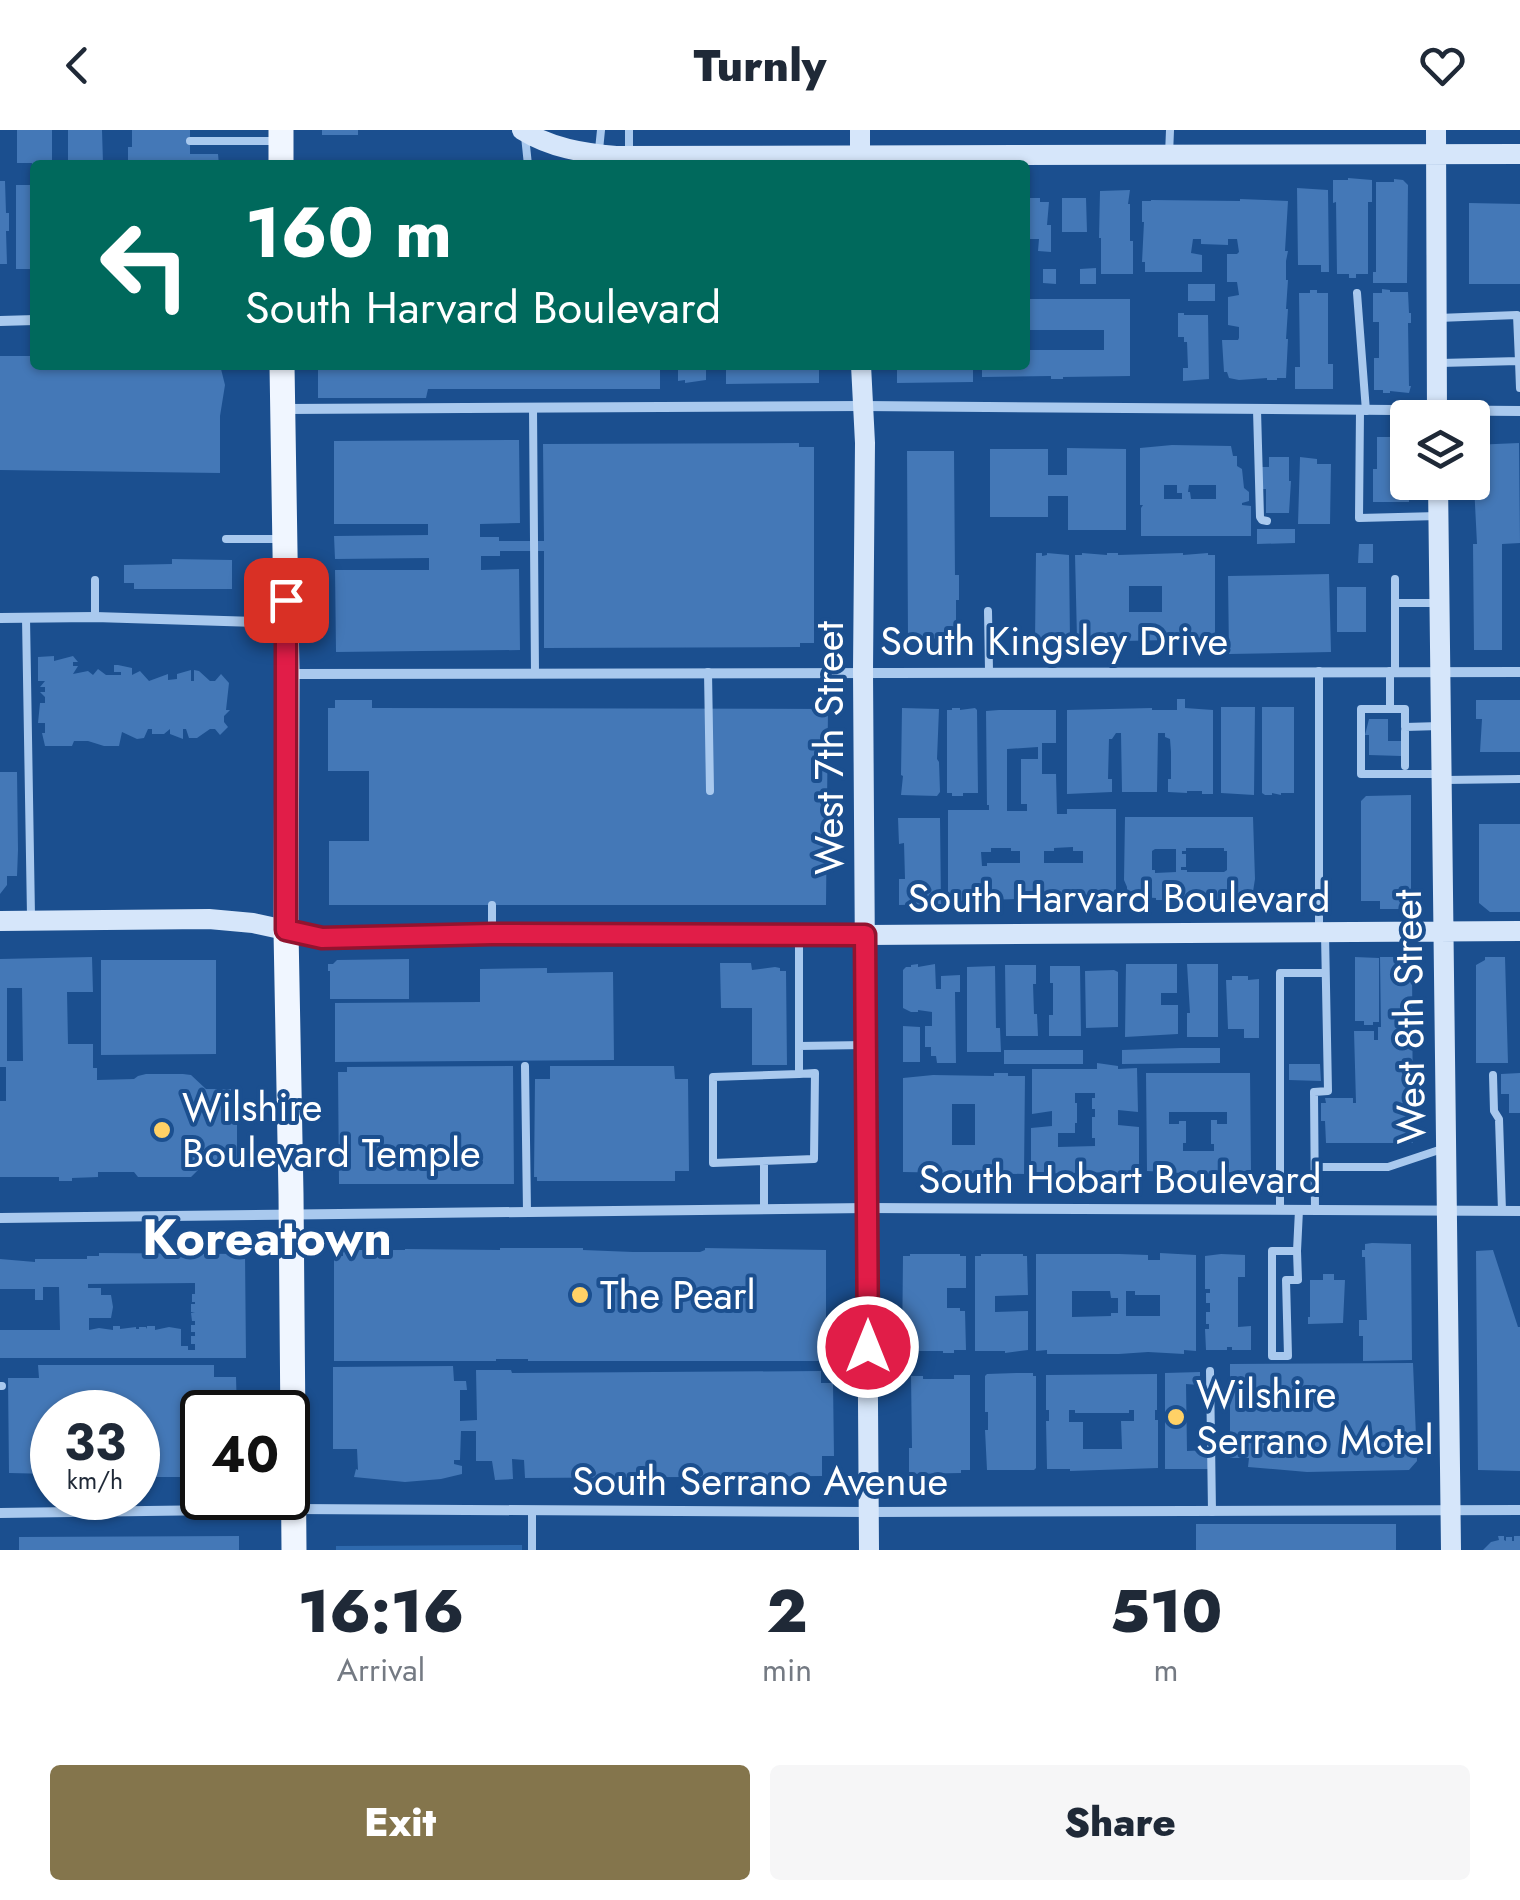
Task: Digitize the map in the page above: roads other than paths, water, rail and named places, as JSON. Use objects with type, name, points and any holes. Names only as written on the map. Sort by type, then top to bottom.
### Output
[{"type":"main road","points":[[282,370],[293,1390]]},
{"type":"main road","points":[[294,1520],[294,1550]]},
{"type":"street","points":[[860,130],[860,160],[1520,154]]},
{"type":"street","points":[[1436,130],[1437,400]]},
{"type":"street","points":[[523,131],[540,141],[601,138],[628,156],[674,160]]},
{"type":"street","points":[[0,320],[30,320]]},
{"type":"street","name":"West 7th Street","points":[[861,370],[865,443],[869,1550]]},
{"type":"street","points":[[282,409],[862,406],[1390,412]]},
{"type":"street","points":[[1490,413],[1520,412]]},
{"type":"street","name":"West 8th Street","points":[[1438,500],[1451,1550]]},
{"type":"street","points":[[0,618],[286,622]]},
{"type":"street","name":"South Kingsley Drive","points":[[287,674],[1520,672]]},
{"type":"street","name":"South Harvard Boulevard","points":[[0,922],[209,919],[322,938],[492,934],[1520,932]]},
{"type":"street","name":"South Hobart Boulevard","points":[[0,1218],[867,1208],[1520,1211]]},
{"type":"street","name":"South Serrano Avenue","points":[[310,1508],[869,1512],[1520,1510]]},
{"type":"street","name":"South Serrano Avenue","points":[[0,1513],[180,1510]]},
{"type":"lane","points":[[628,156],[629,130]]},
{"type":"lane","points":[[1170,130],[1170,155]]},
{"type":"lane","points":[[523,131],[527,160]]},
{"type":"lane","points":[[190,141],[281,145]]},
{"type":"lane","points":[[1357,292],[1363,411],[1359,518],[1438,516]]},
{"type":"lane","points":[[1437,318],[1518,315],[1520,388]]},
{"type":"lane","points":[[1437,363],[1518,361]]},
{"type":"lane","points":[[532,408],[534,673]]},
{"type":"lane","points":[[1257,410],[1260,517],[1267,521]]},
{"type":"lane","points":[[226,539],[285,539]]},
{"type":"lane","points":[[1390,709],[1395,579]]},
{"type":"lane","points":[[95,580],[95,617]]},
{"type":"lane","points":[[1395,604],[1440,603]]},
{"type":"lane","points":[[988,611],[989,671]]},
{"type":"lane","points":[[26,618],[31,921]]},
{"type":"lane","points":[[708,672],[710,790]]},
{"type":"lane","points":[[1315,1210],[1314,1092],[1328,1091],[1319,672]]},
{"type":"lane","points":[[1405,770],[1405,709],[1361,709],[1361,774],[1405,770],[1441,777],[1520,779]]},
{"type":"lane","points":[[1395,741],[1405,729],[1441,726]]},
{"type":"lane","points":[[1395,756],[1405,770]]},
{"type":"lane","points":[[492,905],[492,934]]},
{"type":"lane","points":[[799,935],[799,1074]]},
{"type":"lane","points":[[1280,1210],[1280,973],[1326,973]]},
{"type":"lane","points":[[799,1046],[866,1045]]},
{"type":"lane","points":[[525,1066],[527,1212]]},
{"type":"lane","points":[[816,1073],[814,1159],[713,1163],[713,1077],[799,1074],[816,1073]]},
{"type":"lane","points":[[1493,1075],[1502,1211]]},
{"type":"lane","points":[[1315,1167],[1388,1167],[1447,1147]]},
{"type":"lane","points":[[764,1160],[764,1209]]},
{"type":"lane","points":[[1297,1251],[1272,1251],[1272,1356],[1288,1356],[1286,1280],[1298,1280],[1299,1210]]},
{"type":"lane","points":[[1210,1371],[1212,1512]]},
{"type":"lane","points":[[532,1510],[532,1550]]},
{"type":"place","name":"Wilshire Boulevard Temple","points":[[162,1130]]},
{"type":"place","name":"The Pearl","points":[[580,1295]]},
{"type":"place","name":"Wilshire Serrano Motel","points":[[1176,1417]]},
{"type":"district","name":"Koreatown","points":[[267,1237]]}]
